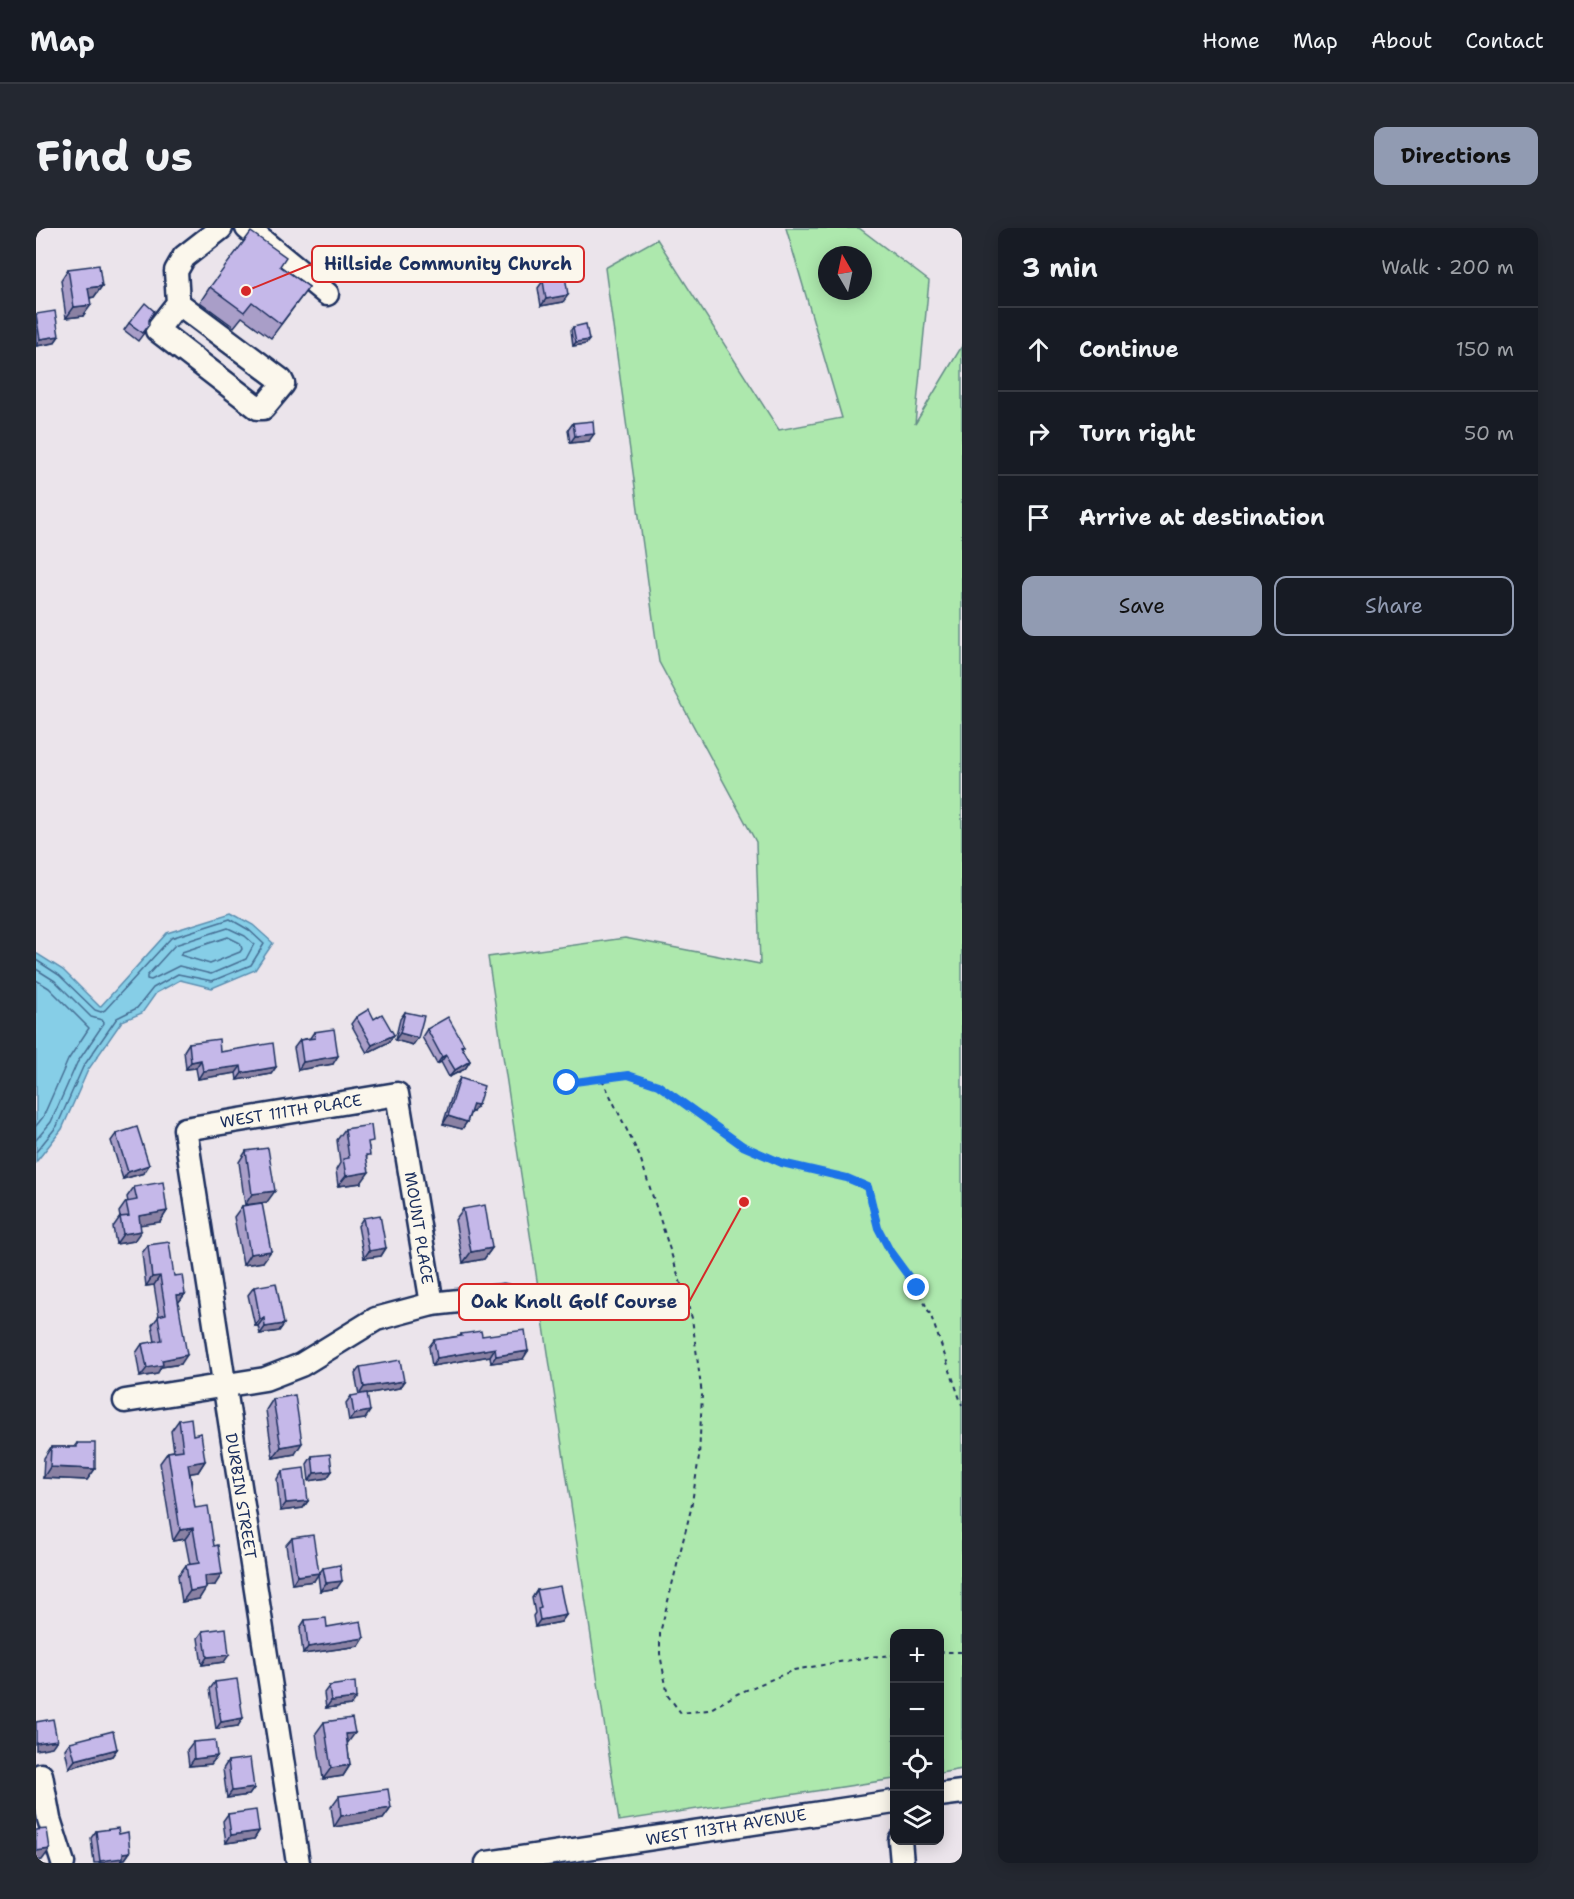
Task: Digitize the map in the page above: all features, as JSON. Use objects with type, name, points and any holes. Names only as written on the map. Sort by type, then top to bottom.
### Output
[{"type":"street","points":[[177,303],[281,380],[283,384],[263,408],[258,408],[158,332],[158,326],[177,303],[176,271],[184,257],[221,228]]},
{"type":"street","points":[[247,228],[327,294]]},
{"type":"street","name":"WEST 111TH PLACE","points":[[185,1129],[397,1094]]},
{"type":"street","name":"MOUNT PLACE","points":[[124,1401],[265,1379],[301,1365],[376,1319],[432,1304],[397,1094]]},
{"type":"street","name":"DURBIN STREET","points":[[185,1129],[298,1863]]},
{"type":"street","points":[[432,1304],[504,1296]]},
{"type":"street","points":[[41,1776],[49,1819],[63,1863]]},
{"type":"street","points":[[944,1794],[962,1792]]},
{"type":"street","name":"WEST 113TH AVENUE","points":[[487,1863],[890,1803]]},
{"type":"street","points":[[900,1845],[902,1863]]},
{"type":"path","points":[[567,1083],[628,1075],[658,1085],[743,1146],[782,1163],[847,1178],[868,1187],[878,1228],[890,1251],[917,1288],[931,1316],[962,1405]]},
{"type":"path","points":[[602,1079],[640,1157],[692,1318],[702,1395],[699,1457],[691,1509],[660,1633],[660,1654],[668,1696],[681,1713],[709,1710],[737,1694],[794,1670],[890,1654]]},
{"type":"path","points":[[944,1652],[962,1652]]},
{"type":"green space","points":[[786,228],[859,228],[929,281],[915,424],[962,346],[962,1769],[944,1772],[944,1629],[890,1629],[890,1780],[619,1821],[488,957],[625,938],[760,964],[756,842],[659,662],[605,268],[657,239],[779,430],[842,418]]},
{"type":"water","points":[[231,913],[253,925],[273,943],[255,970],[212,988],[180,980],[156,993],[142,1013],[122,1021],[88,1070],[62,1129],[36,1162],[36,953],[63,970],[100,1007],[167,933]]},
{"type":"building","points":[[251,232],[286,257],[280,266],[309,287],[281,324],[252,302],[244,312],[210,287]]},
{"type":"building","points":[[99,265],[102,286],[88,288],[91,305],[74,307],[68,269]]},
{"type":"building","points":[[565,276],[568,295],[546,299],[543,281]]},
{"type":"building","points":[[145,303],[154,311],[143,333],[129,323]]},
{"type":"building","points":[[55,311],[59,336],[40,339],[36,314]]},
{"type":"building","points":[[586,324],[589,340],[576,342],[573,327]]},
{"type":"building","points":[[593,421],[594,434],[575,436],[573,423]]},
{"type":"building","points":[[369,1009],[374,1019],[382,1014],[394,1035],[372,1045],[356,1017]]},
{"type":"building","points":[[405,1012],[424,1016],[418,1038],[400,1033]]},
{"type":"building","points":[[448,1017],[470,1061],[455,1070],[446,1055],[442,1057],[427,1029]]},
{"type":"building","points":[[334,1029],[338,1056],[303,1062],[300,1040],[315,1038],[314,1032]]},
{"type":"building","points":[[219,1039],[220,1052],[273,1043],[276,1067],[242,1073],[241,1066],[203,1071],[201,1060],[191,1062],[189,1043]]},
{"type":"building","points":[[460,1078],[484,1086],[478,1105],[473,1104],[467,1122],[448,1116]]},
{"type":"building","points":[[371,1125],[373,1141],[368,1142],[370,1155],[366,1155],[369,1172],[346,1176],[343,1159],[349,1158],[345,1129]]},
{"type":"building","points":[[137,1127],[149,1165],[128,1172],[116,1134]]},
{"type":"building","points":[[268,1148],[275,1191],[252,1194],[246,1151]]},
{"type":"building","points":[[163,1182],[167,1211],[139,1216],[141,1231],[123,1234],[120,1217],[129,1216],[126,1202],[137,1200],[134,1187]]},
{"type":"building","points":[[262,1203],[271,1251],[250,1254],[242,1206]]},
{"type":"building","points":[[485,1205],[492,1248],[471,1252],[463,1209]]},
{"type":"building","points":[[380,1215],[386,1248],[369,1251],[363,1218]]},
{"type":"building","points":[[169,1242],[174,1276],[182,1275],[185,1294],[177,1295],[187,1355],[162,1360],[163,1365],[147,1368],[142,1344],[162,1340],[158,1316],[166,1314],[160,1276],[152,1277],[148,1245]]},
{"type":"building","points":[[276,1283],[284,1324],[265,1327],[264,1318],[260,1319],[254,1287]]},
{"type":"building","points":[[525,1330],[528,1351],[496,1356],[495,1348],[437,1358],[434,1340],[481,1331],[482,1336]]},
{"type":"building","points":[[400,1360],[404,1381],[364,1387],[360,1367]]},
{"type":"building","points":[[367,1393],[370,1411],[354,1414],[351,1396]]},
{"type":"building","points":[[295,1395],[302,1443],[281,1447],[273,1399]]},
{"type":"building","points":[[191,1418],[193,1435],[201,1433],[205,1461],[188,1464],[195,1508],[208,1506],[214,1546],[218,1545],[222,1574],[205,1576],[206,1588],[190,1591],[186,1565],[199,1563],[193,1528],[180,1530],[168,1452],[183,1450],[179,1420]]},
{"type":"building","points":[[77,1443],[95,1443],[95,1469],[50,1467],[51,1447],[77,1447]]},
{"type":"building","points":[[330,1454],[332,1471],[314,1473],[312,1456]]},
{"type":"building","points":[[304,1468],[308,1501],[286,1503],[282,1471]]},
{"type":"building","points":[[313,1535],[319,1573],[297,1576],[292,1538]]},
{"type":"building","points":[[340,1565],[342,1581],[326,1583],[323,1568]]},
{"type":"building","points":[[560,1586],[566,1615],[540,1620],[538,1609],[541,1608],[537,1590]]},
{"type":"building","points":[[326,1618],[327,1627],[361,1621],[364,1638],[308,1647],[305,1620]]},
{"type":"building","points":[[226,1628],[229,1655],[207,1657],[203,1631]]},
{"type":"building","points":[[237,1679],[243,1718],[221,1722],[215,1682]]},
{"type":"building","points":[[355,1682],[356,1698],[331,1701],[329,1686]]},
{"type":"building","points":[[352,1718],[355,1733],[346,1734],[350,1765],[331,1768],[324,1722]]},
{"type":"building","points":[[53,1719],[57,1740],[36,1743],[36,1722]]},
{"type":"building","points":[[113,1731],[117,1749],[75,1760],[70,1742]]},
{"type":"building","points":[[215,1740],[217,1756],[194,1759],[193,1742]]},
{"type":"building","points":[[250,1758],[254,1788],[232,1791],[228,1761]]},
{"type":"building","points":[[388,1789],[391,1808],[341,1816],[339,1796]]},
{"type":"building","points":[[256,1810],[259,1831],[231,1835],[228,1814]]},
{"type":"building","points":[[118,1828],[119,1834],[128,1832],[130,1852],[123,1853],[123,1858],[100,1861],[96,1831]]},
{"type":"building","points":[[47,1829],[50,1849],[36,1851],[36,1830]]},
{"type":"place","name":"Hillside Community Church","points":[[246,291]]},
{"type":"place","name":"Oak Knoll Golf Course","points":[[744,1202]]},
{"type":"route","points":[[567,1083],[628,1075],[658,1085],[743,1146],[782,1163],[847,1178],[868,1187],[878,1228],[890,1251],[917,1288]]}]
